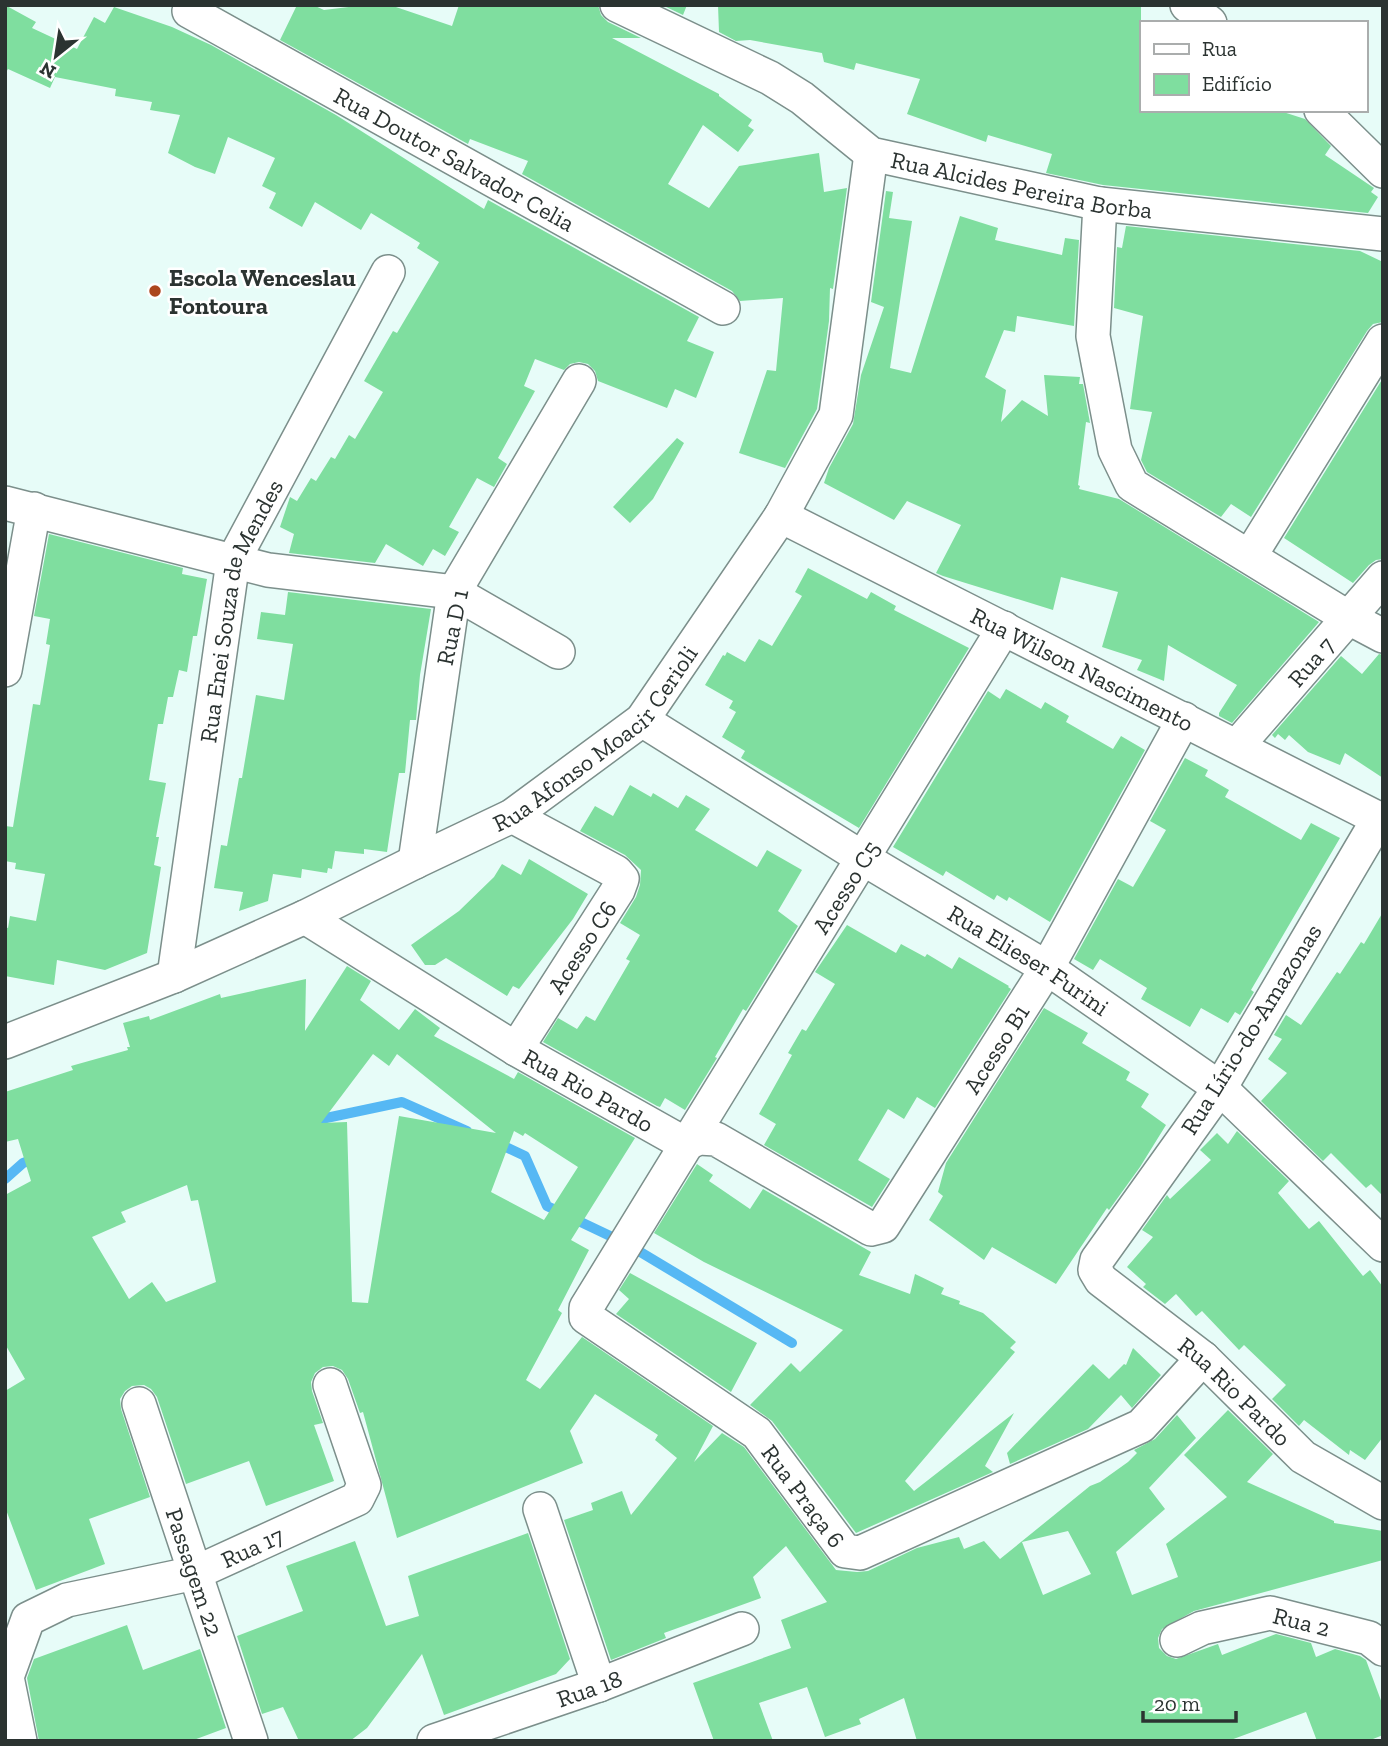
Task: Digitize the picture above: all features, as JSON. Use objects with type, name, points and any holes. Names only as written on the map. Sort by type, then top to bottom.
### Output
[{"type":"street","points":[[177,8],[222,5]]},
{"type":"street","name":"Rua Alcides Pereira Borba","points":[[617,5],[770,78],[802,98],[871,154],[1100,204],[1383,234]]},
{"type":"street","points":[[1187,5],[1207,21]]},
{"type":"street","name":"Rua Doutor Salvador Celia","points":[[177,8],[723,308]]},
{"type":"street","points":[[1323,112],[1383,171]]},
{"type":"street","name":"Rua Afonso Moacir Cerioli","points":[[5,1042],[174,976],[305,917],[512,816],[642,720],[781,516],[836,415],[871,154]]},
{"type":"street","points":[[1100,204],[1093,336],[1115,450],[1132,485],[1349,618],[1383,636]]},
{"type":"street","name":"Rua Enei Souza de Mendes","points":[[174,976],[233,561],[388,272]]},
{"type":"street","points":[[1250,556],[1383,341]]},
{"type":"street","name":"Rua D 1","points":[[415,862],[454,592],[579,381]]},
{"type":"street","points":[[5,670],[19,506],[268,570],[454,592],[558,652]]},
{"type":"street","name":"Rua Wilson Nascimento","points":[[781,516],[1381,820]]},
{"type":"street","name":"Rua 7","points":[[1237,746],[1383,578]]},
{"type":"street","name":"Acesso C5","points":[[685,1144],[864,859],[1003,628]]},
{"type":"street","name":"Acesso B1","points":[[685,1144],[699,1138],[716,1139],[871,1229],[883,1226],[1047,968],[1184,719]]},
{"type":"street","name":"Rua Elieser Furini","points":[[642,720],[864,859],[1047,968],[1220,1088],[1383,1245]]},
{"type":"street","name":"Acesso C6","points":[[512,816],[616,872],[622,880],[516,1049]]},
{"type":"street","name":"Rua Lírio-do-Amazonas","points":[[1096,1270],[1097,1260],[1220,1088],[1381,820]]},
{"type":"street","name":"Rua Rio Pardo","points":[[305,917],[516,1049],[685,1144]]},
{"type":"street","name":"Rua Praça 6","points":[[685,1144],[586,1308],[586,1317],[757,1433],[845,1551],[860,1553],[1141,1426],[1203,1358]]},
{"type":"street","name":"Rua Rio Pardo","points":[[1096,1270],[1101,1280],[1203,1358],[1303,1457],[1383,1503]]},
{"type":"street","name":"Rua 17","points":[[6,1677],[28,1619],[67,1600],[195,1573],[357,1499],[364,1485],[330,1385]]},
{"type":"street","name":"Passagem 22","points":[[139,1404],[251,1741]]},
{"type":"street","points":[[540,1509],[599,1685]]},
{"type":"street","name":"Rua 2","points":[[1177,1640],[1202,1628],[1270,1613],[1369,1638],[1383,1649]]},
{"type":"street","name":"Rua 18","points":[[434,1741],[599,1685],[742,1629]]},
{"type":"street","points":[[6,1677],[20,1741]]},
{"type":"building","points":[[5,5],[36,22],[32,28],[77,49],[94,17],[105,23],[114,7],[172,27],[211,45],[336,115],[484,209],[488,200],[699,317],[687,341],[714,352],[696,398],[675,389],[667,408],[598,381],[595,371],[588,364],[570,364],[564,370],[535,359],[524,386],[535,391],[498,458],[507,464],[494,487],[477,478],[449,527],[459,532],[445,556],[433,549],[423,566],[386,544],[375,563],[289,553],[294,534],[280,527],[290,497],[297,501],[311,478],[316,481],[331,457],[335,459],[349,435],[355,439],[383,392],[364,381],[393,331],[397,333],[439,262],[417,248],[420,243],[371,213],[361,230],[315,202],[302,227],[269,208],[276,193],[262,186],[275,158],[228,137],[215,174],[168,153],[180,115],[150,110],[152,102],[115,96],[116,89],[55,77],[50,88],[8,69],[5,74]]},
{"type":"building","points":[[297,5],[313,5],[324,10],[390,5],[452,26],[459,5],[598,5],[601,15],[608,22],[641,38],[612,38],[719,94],[752,120],[748,126],[754,130],[738,152],[703,125],[668,184],[709,208],[739,166],[819,153],[824,192],[847,188],[833,289],[830,288],[829,321],[817,409],[785,468],[739,453],[767,370],[776,371],[783,298],[740,301],[732,291],[522,174],[528,161],[470,139],[468,144],[280,40]]},
{"type":"building","points":[[662,5],[687,5],[683,15]]},
{"type":"building","points":[[718,5],[1141,5],[1140,112],[1283,112],[1305,119],[1331,146],[1325,155],[1374,188],[1371,192],[1378,197],[1368,213],[1103,185],[1046,173],[1052,154],[988,135],[986,142],[907,114],[920,79],[856,63],[854,70],[824,62],[822,53],[750,40],[736,41],[719,32]]},
{"type":"building","points":[[886,191],[893,192],[889,218],[912,221],[890,368],[911,373],[960,216],[998,228],[995,240],[1062,255],[1065,238],[1079,240],[1074,326],[1017,316],[1015,332],[1004,330],[985,377],[1006,390],[1001,422],[1022,400],[1048,416],[1044,375],[1080,377],[1079,384],[1083,384],[1090,423],[1086,422],[1079,489],[1119,499],[1319,622],[1232,723],[1219,716],[1219,713],[1237,685],[1168,645],[1164,681],[1137,670],[1142,660],[1102,647],[1118,592],[1061,577],[1053,610],[943,576],[936,573],[961,525],[907,501],[894,520],[824,483],[829,468],[853,424],[861,375],[884,307],[871,302]]},
{"type":"building","points":[[1126,226],[1360,251],[1383,262],[1383,322],[1373,324],[1367,331],[1251,517],[1231,504],[1221,517],[1147,472],[1141,460],[1152,412],[1130,409],[1143,316],[1114,308],[1117,247],[1122,248]]},
{"type":"building","points":[[1383,378],[1383,559],[1369,565],[1353,583],[1284,538]]},
{"type":"building","points":[[677,438],[684,443],[653,499],[630,523],[613,507]]},
{"type":"building","points":[[49,534],[183,568],[182,574],[207,579],[197,636],[193,636],[187,672],[179,670],[173,697],[168,697],[163,724],[158,724],[149,780],[166,783],[154,865],[161,867],[147,953],[105,970],[57,960],[54,985],[5,976],[5,927],[8,928],[10,916],[36,921],[45,874],[15,869],[16,863],[5,861],[5,826],[13,827],[33,704],[40,705],[50,645],[46,644],[50,619],[34,616]]},
{"type":"building","points":[[808,568],[867,599],[871,592],[896,606],[894,610],[969,648],[859,828],[741,758],[745,751],[722,737],[736,712],[729,708],[733,701],[705,685],[727,652],[745,662],[759,639],[772,646],[802,596],[795,592]]},
{"type":"building","points":[[288,592],[431,609],[416,720],[410,720],[405,773],[399,773],[387,852],[364,849],[364,854],[335,851],[332,869],[328,868],[327,873],[302,869],[301,878],[273,874],[268,901],[239,911],[243,892],[214,888],[221,845],[227,846],[239,778],[242,778],[256,695],[284,700],[293,644],[257,639],[261,612],[285,615]]},
{"type":"building","points":[[1379,654],[1383,655],[1383,778],[1345,753],[1340,765],[1308,752],[1289,735],[1285,740],[1278,734],[1275,738],[1272,735],[1341,656],[1362,674]]},
{"type":"building","points":[[1006,689],[1041,709],[1045,702],[1069,716],[1066,722],[1113,749],[1121,736],[1145,750],[1050,922],[1009,897],[1007,901],[997,895],[994,900],[946,871],[943,876],[893,847],[988,691],[1000,699]]},
{"type":"building","points":[[1185,758],[1208,770],[1205,776],[1229,790],[1225,797],[1301,840],[1311,823],[1340,838],[1251,990],[1254,992],[1240,1015],[1235,1012],[1228,1023],[1201,1008],[1190,1027],[1141,999],[1147,988],[1100,959],[1093,970],[1074,959],[1118,879],[1133,887],[1166,830],[1150,821]]},
{"type":"building","points":[[630,785],[651,797],[653,793],[678,808],[686,795],[710,809],[695,830],[757,867],[767,850],[802,870],[778,911],[798,926],[746,1011],[743,1009],[685,1110],[665,1098],[660,1107],[657,1106],[543,1042],[558,1018],[577,1029],[586,1016],[595,1021],[630,961],[626,959],[640,935],[620,923],[636,897],[641,870],[625,855],[580,831],[595,806],[613,816]]},
{"type":"building","points":[[529,859],[588,894],[573,919],[519,989],[513,986],[507,996],[446,958],[435,965],[425,965],[411,945],[459,911],[494,877],[502,864],[521,875]]},
{"type":"building","points":[[1383,912],[1383,1196],[1371,1184],[1366,1188],[1331,1153],[1323,1161],[1261,1101],[1287,1073],[1268,1059],[1282,1039],[1274,1035],[1286,1015],[1301,1025],[1337,972],[1340,974],[1361,942],[1364,944]]},
{"type":"building","points":[[847,925],[896,953],[901,944],[925,957],[927,954],[952,969],[959,957],[1011,989],[935,1108],[917,1097],[904,1119],[888,1109],[858,1160],[890,1179],[872,1207],[764,1145],[776,1124],[759,1114],[792,1055],[788,1053],[802,1029],[806,1031],[835,984],[815,972]]},
{"type":"building","points":[[347,966],[371,981],[360,1000],[399,1030],[415,1009],[440,1028],[434,1036],[514,1079],[518,1072],[635,1138],[571,1240],[589,1250],[558,1310],[562,1313],[526,1380],[540,1389],[582,1337],[713,1426],[694,1462],[722,1433],[744,1447],[836,1570],[868,1571],[917,1548],[959,1537],[964,1549],[984,1541],[1000,1559],[1090,1486],[1128,1462],[1137,1453],[1134,1450],[1155,1439],[1177,1415],[1196,1438],[1149,1488],[1165,1509],[1116,1552],[1132,1595],[1178,1577],[1166,1544],[1227,1497],[1184,1455],[1228,1410],[1273,1454],[1247,1482],[1334,1523],[1383,1531],[1383,1560],[1194,1611],[1162,1629],[1158,1638],[1159,1648],[1167,1656],[1176,1659],[1218,1644],[1222,1655],[1276,1634],[1311,1643],[1316,1657],[1335,1649],[1360,1656],[1366,1660],[1383,1706],[1383,1735],[1368,1741],[1317,1741],[1306,1712],[1228,1741],[917,1741],[904,1698],[859,1719],[861,1724],[825,1737],[807,1687],[759,1703],[773,1741],[714,1741],[693,1683],[791,1648],[781,1620],[827,1602],[786,1546],[753,1577],[761,1598],[664,1633],[666,1638],[611,1660],[564,1520],[593,1510],[591,1503],[622,1491],[631,1515],[677,1458],[655,1440],[658,1435],[595,1394],[570,1431],[583,1463],[397,1538],[363,1412],[360,1413],[342,1370],[333,1366],[323,1367],[315,1373],[311,1382],[323,1423],[314,1425],[334,1481],[266,1506],[249,1461],[186,1484],[157,1397],[144,1385],[132,1386],[120,1399],[121,1409],[150,1497],[89,1519],[105,1564],[36,1590],[5,1507],[5,1391],[25,1379],[5,1344],[5,1195],[31,1181],[18,1139],[5,1142],[5,1092],[73,1070],[71,1066],[128,1050],[127,1047],[130,1047],[123,1023],[149,1016],[150,1020],[220,994],[221,998],[306,979],[305,1031]],"holes":[[[373,1054],[389,1066],[397,1054],[496,1133],[399,1116],[368,1303],[352,1302],[347,1122],[321,1123]],[[514,1131],[523,1136],[525,1133],[578,1167],[544,1220],[491,1192]],[[187,1185],[191,1201],[198,1200],[216,1282],[166,1302],[152,1282],[129,1299],[92,1237],[126,1222],[121,1212]],[[1068,1531],[1091,1574],[1043,1595],[1022,1542]]]},
{"type":"building","points":[[1044,1008],[1088,1033],[1082,1043],[1130,1072],[1126,1080],[1149,1094],[1141,1107],[1166,1125],[1140,1167],[1109,1210],[1107,1208],[1056,1284],[992,1247],[984,1260],[929,1220],[943,1196],[938,1192],[946,1163]]},
{"type":"building","points":[[1237,1131],[1289,1181],[1278,1193],[1309,1229],[1319,1221],[1363,1276],[1370,1270],[1383,1287],[1383,1437],[1365,1460],[1350,1450],[1349,1455],[1304,1420],[1299,1426],[1272,1399],[1286,1385],[1244,1345],[1239,1350],[1202,1311],[1196,1316],[1176,1294],[1165,1304],[1143,1287],[1146,1284],[1127,1267],[1153,1237],[1142,1230],[1167,1195],[1170,1199],[1211,1160],[1200,1150],[1217,1133],[1228,1144]]},
{"type":"building","points":[[697,1164],[713,1175],[709,1181],[750,1209],[763,1189],[871,1252],[859,1275],[910,1294],[915,1274],[944,1288],[941,1294],[983,1313],[1016,1342],[1010,1348],[1015,1352],[905,1481],[914,1491],[1014,1413],[985,1466],[993,1472],[856,1533],[772,1421],[750,1405],[791,1363],[800,1372],[843,1330],[704,1262],[654,1233]]},
{"type":"building","points":[[630,1273],[757,1343],[731,1392],[616,1314],[629,1299],[619,1290]]},
{"type":"building","points":[[1133,1348],[1161,1375],[1132,1408],[1121,1395],[1088,1429],[1010,1464],[1007,1453],[1093,1364],[1109,1379],[1126,1365]]},
{"type":"building","points":[[528,1533],[570,1659],[556,1674],[444,1715],[422,1654],[367,1728],[350,1741],[299,1741],[283,1707],[262,1714],[237,1636],[303,1611],[286,1566],[355,1541],[386,1626],[419,1616],[408,1576]]},
{"type":"building","points":[[127,1625],[143,1670],[200,1649],[226,1728],[191,1741],[39,1741],[27,1678],[34,1659]]},
{"type":"waterway","points":[[312,1121],[402,1102],[467,1131]]},
{"type":"waterway","points":[[497,1143],[525,1156],[547,1206],[627,1244],[792,1343]]},
{"type":"waterway","points":[[5,1179],[23,1163],[37,1158]]},
{"type":"place","name":"Escola Wenceslau Fontoura","points":[[155,291]]}]
